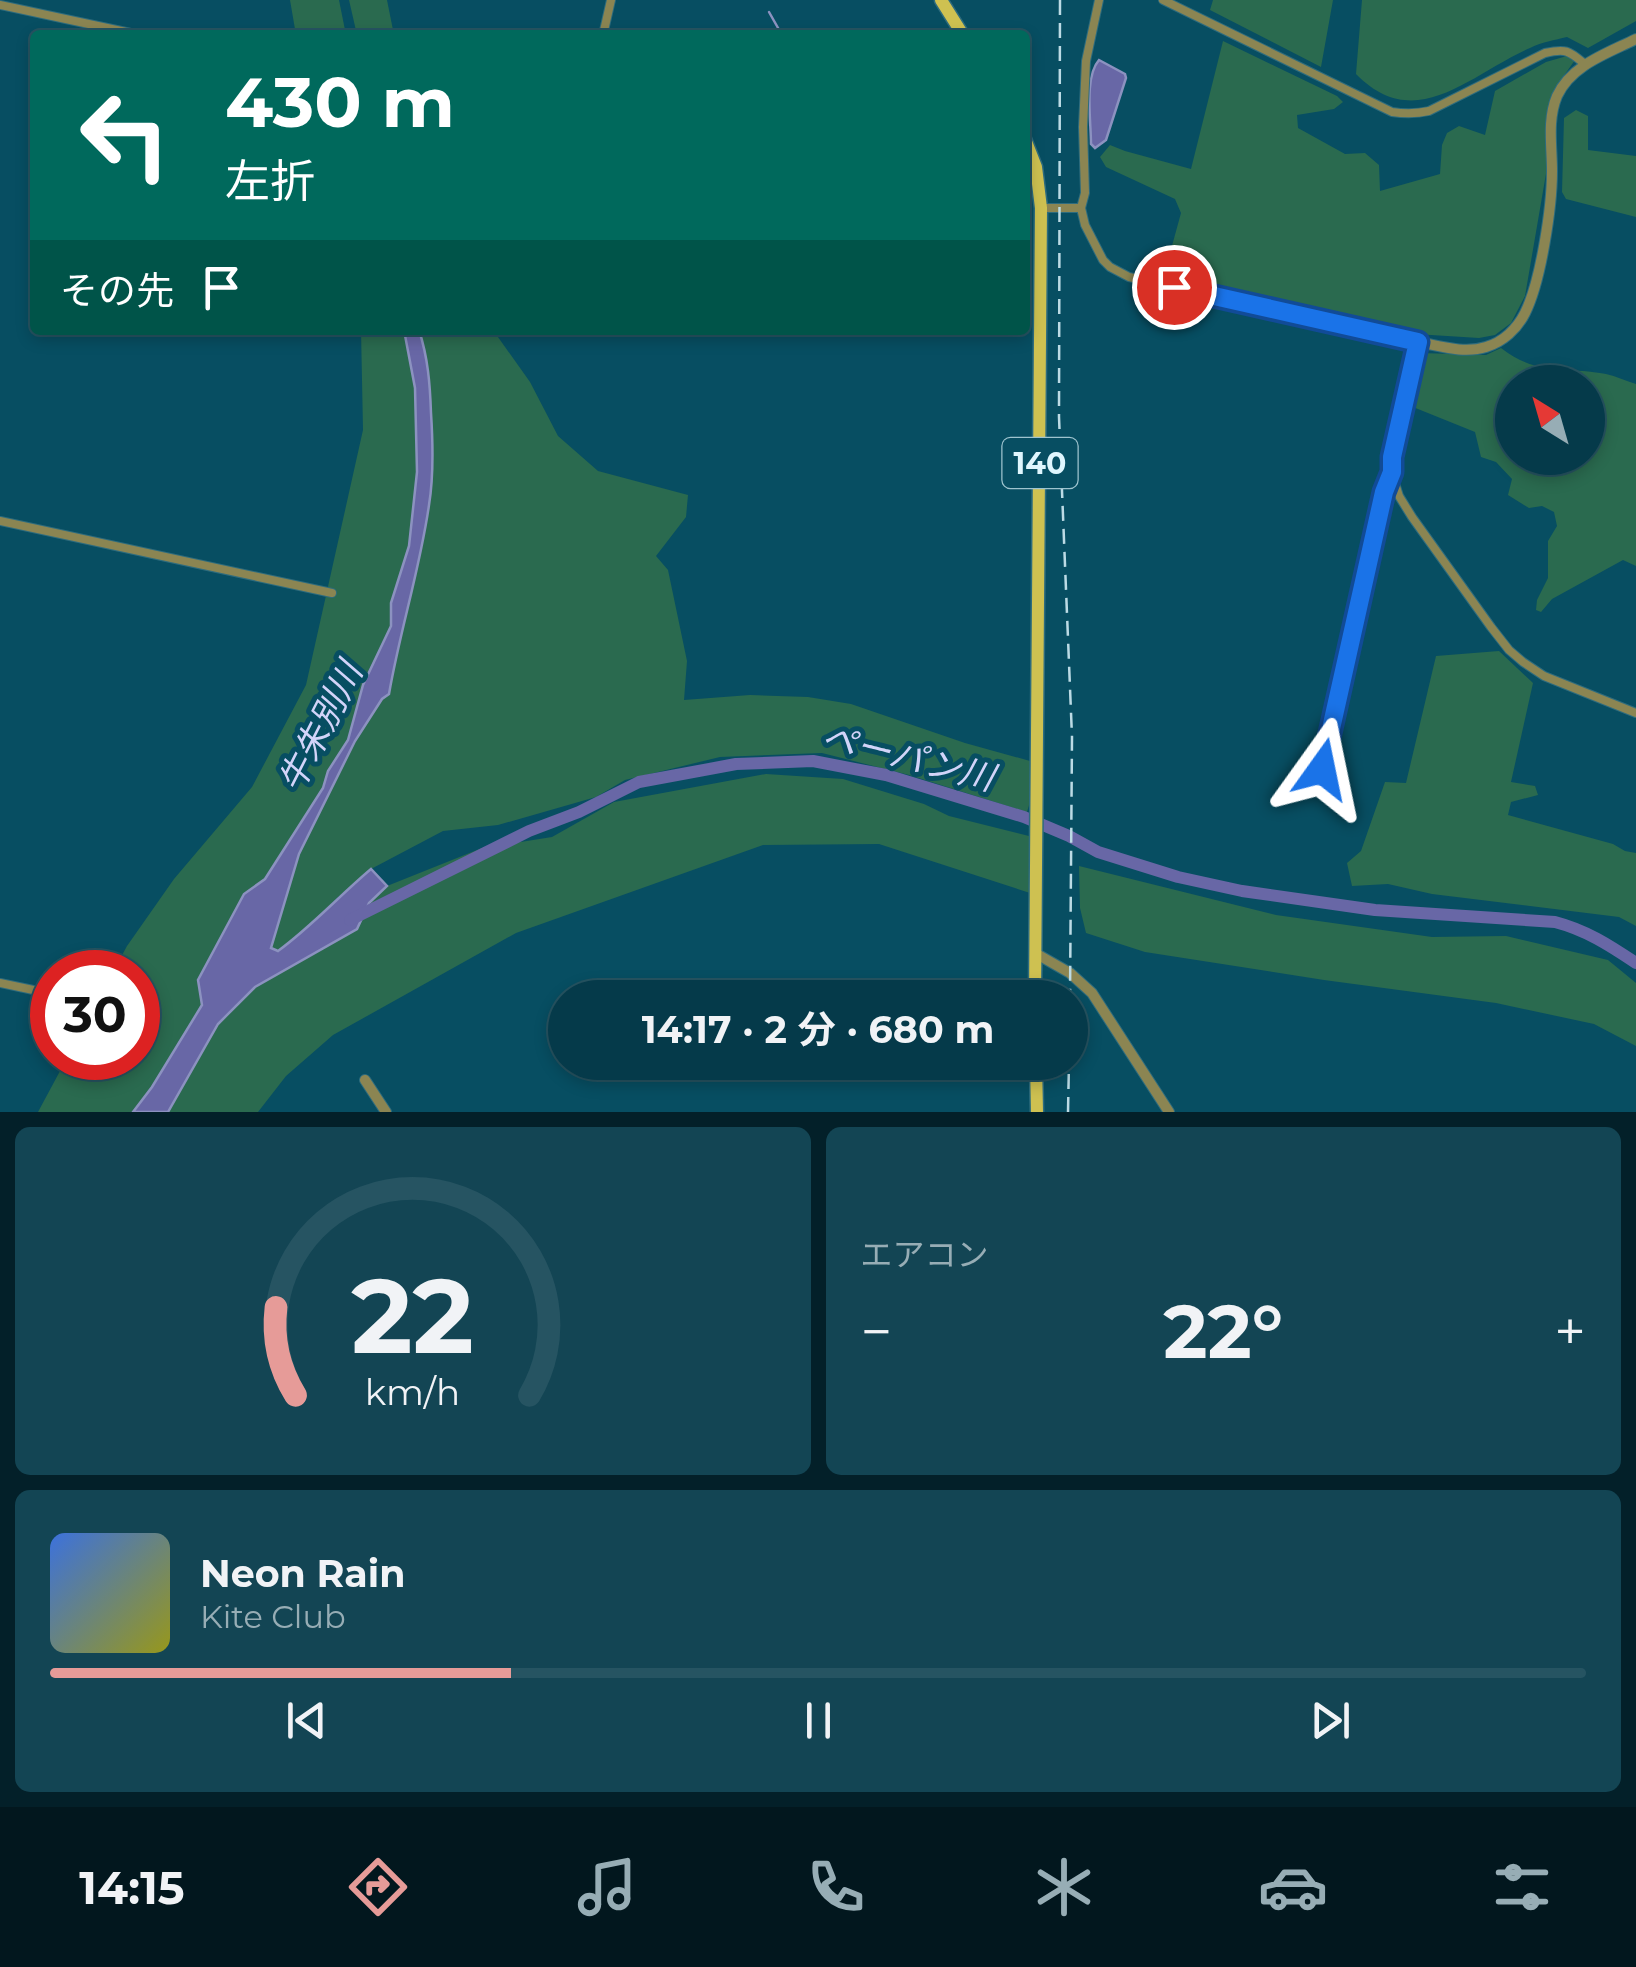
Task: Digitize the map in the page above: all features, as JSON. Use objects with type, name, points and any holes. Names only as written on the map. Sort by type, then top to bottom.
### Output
[{"type":"main road","points":[[941,0],[960,30]]},
{"type":"main road","name":"140","points":[[1030,152],[1041,208],[1037,255],[1035,980]]},
{"type":"main road","points":[[1036,1080],[1037,1112]]},
{"type":"street","points":[[604,30],[611,0]]},
{"type":"street","points":[[1099,0],[1086,61],[1084,193],[1080,208],[1084,225],[1103,260],[1121,274],[1460,350],[1483,348],[1507,336],[1525,314],[1550,206],[1552,110],[1563,85],[1581,67],[1636,40]]},
{"type":"street","points":[[1163,0],[1392,112],[1404,114],[1429,110],[1545,52],[1572,52],[1586,65]]},
{"type":"street","points":[[0,5],[117,30]]},
{"type":"street","points":[[1041,208],[1080,208]]},
{"type":"street","points":[[1418,342],[1392,457],[1399,496],[1509,650],[1522,662],[1544,676],[1636,712]]},
{"type":"street","points":[[1322,769],[1384,492],[1392,472]]},
{"type":"street","points":[[0,522],[332,593]]},
{"type":"street","points":[[1035,953],[1070,973],[1092,993],[1169,1112]]},
{"type":"street","points":[[0,983],[30,989]]},
{"type":"street","points":[[365,1080],[386,1112]]},
{"type":"green space","points":[[290,0],[339,0],[345,30],[295,30]]},
{"type":"green space","points":[[349,0],[387,0],[393,30],[356,30]]},
{"type":"green space","points":[[1213,0],[1333,0],[1321,67],[1210,10]]},
{"type":"green space","points":[[1362,0],[1636,0],[1636,21],[1588,48],[1567,37],[1543,43],[1443,94],[1421,100],[1400,99],[1378,92],[1356,74]]},
{"type":"green space","points":[[1223,41],[1337,96],[1343,102],[1334,109],[1297,115],[1298,128],[1345,154],[1365,153],[1379,165],[1380,191],[1440,174],[1447,133],[1459,126],[1485,135],[1495,91],[1546,62],[1567,56],[1575,60],[1558,84],[1547,118],[1547,168],[1525,296],[1511,323],[1495,335],[1479,338],[1415,334],[1231,297],[1164,275],[1181,213],[1175,199],[1106,167],[1100,157],[1110,145],[1191,169]]},
{"type":"green space","points":[[1576,110],[1588,116],[1588,150],[1636,156],[1636,217],[1566,199],[1562,192],[1564,118]]},
{"type":"green space","points":[[361,335],[405,335],[415,388],[417,472],[409,546],[391,603],[391,626],[363,685],[348,740],[328,771],[323,788],[265,879],[244,894],[202,1005],[160,1074],[160,950],[125,950],[174,879],[252,787],[306,685],[363,430]]},
{"type":"green space","points":[[420,335],[497,335],[530,382],[558,436],[598,471],[688,495],[686,517],[656,556],[668,570],[687,661],[684,700],[750,695],[808,697],[851,704],[1030,761],[1027,812],[822,753],[720,757],[625,780],[596,797],[498,825],[443,831],[371,869],[302,934],[278,952],[271,948],[299,854],[355,741],[389,693],[432,482],[425,351]]},
{"type":"green space","points":[[1501,348],[1534,365],[1495,365],[1495,462],[1481,457],[1475,432],[1408,405],[1420,353],[1486,355]]},
{"type":"green space","points":[[1605,374],[1636,384],[1636,566],[1623,560],[1552,599],[1541,612],[1536,610],[1548,578],[1548,541],[1557,526],[1554,512],[1542,506],[1529,508],[1508,495],[1512,479],[1508,475],[1605,475]]},
{"type":"green space","points":[[1499,651],[1533,683],[1511,782],[1535,786],[1538,795],[1511,802],[1508,815],[1636,853],[1636,926],[1619,917],[1432,894],[1388,884],[1352,886],[1347,863],[1361,851],[1385,782],[1406,783],[1436,656]]},
{"type":"green space","points":[[766,774],[843,779],[924,804],[949,816],[1029,836],[1030,893],[879,844],[763,845],[516,933],[333,1035],[286,1076],[258,1112],[168,1112],[218,1024],[255,987],[357,929],[369,903],[387,886],[482,848],[552,837],[614,802]]},
{"type":"green space","points":[[1079,866],[1276,915],[1432,937],[1506,936],[1608,960],[1636,983],[1636,1046],[1594,1024],[1496,1003],[1145,952],[1086,933],[1080,908]]},
{"type":"green space","points":[[55,1080],[156,1080],[133,1112],[38,1112]]},
{"type":"shaded area","points":[[1099,60],[1126,78],[1106,140],[1095,148],[1091,144],[1090,88]]},
{"type":"shaded area","name":"牛朱別川","points":[[405,335],[420,335],[430,392],[432,482],[421,553],[389,694],[355,741],[299,854],[271,948],[278,951],[290,942],[371,869],[387,886],[369,903],[357,929],[255,987],[218,1024],[168,1112],[133,1112],[160,1080],[202,1005],[198,980],[244,894],[265,879],[323,788],[328,771],[348,740],[363,685],[391,626],[391,603],[409,546],[417,472],[415,388]]},
{"type":"waterway","points":[[769,12],[779,30]]},
{"type":"waterway","name":"ペーパン川","points":[[350,920],[529,831],[639,782],[736,764],[813,761],[886,775],[1024,817],[1098,852],[1178,877],[1242,891],[1375,910],[1555,922],[1607,944],[1636,963]]},
{"type":"railway","points":[[1060,0],[1059,417],[1072,737],[1070,980]]},
{"type":"railway","points":[[1068,1112],[1069,1080]]},
{"type":"route","points":[[1174,287],[1418,342],[1392,472],[1384,492],[1322,769]]}]
